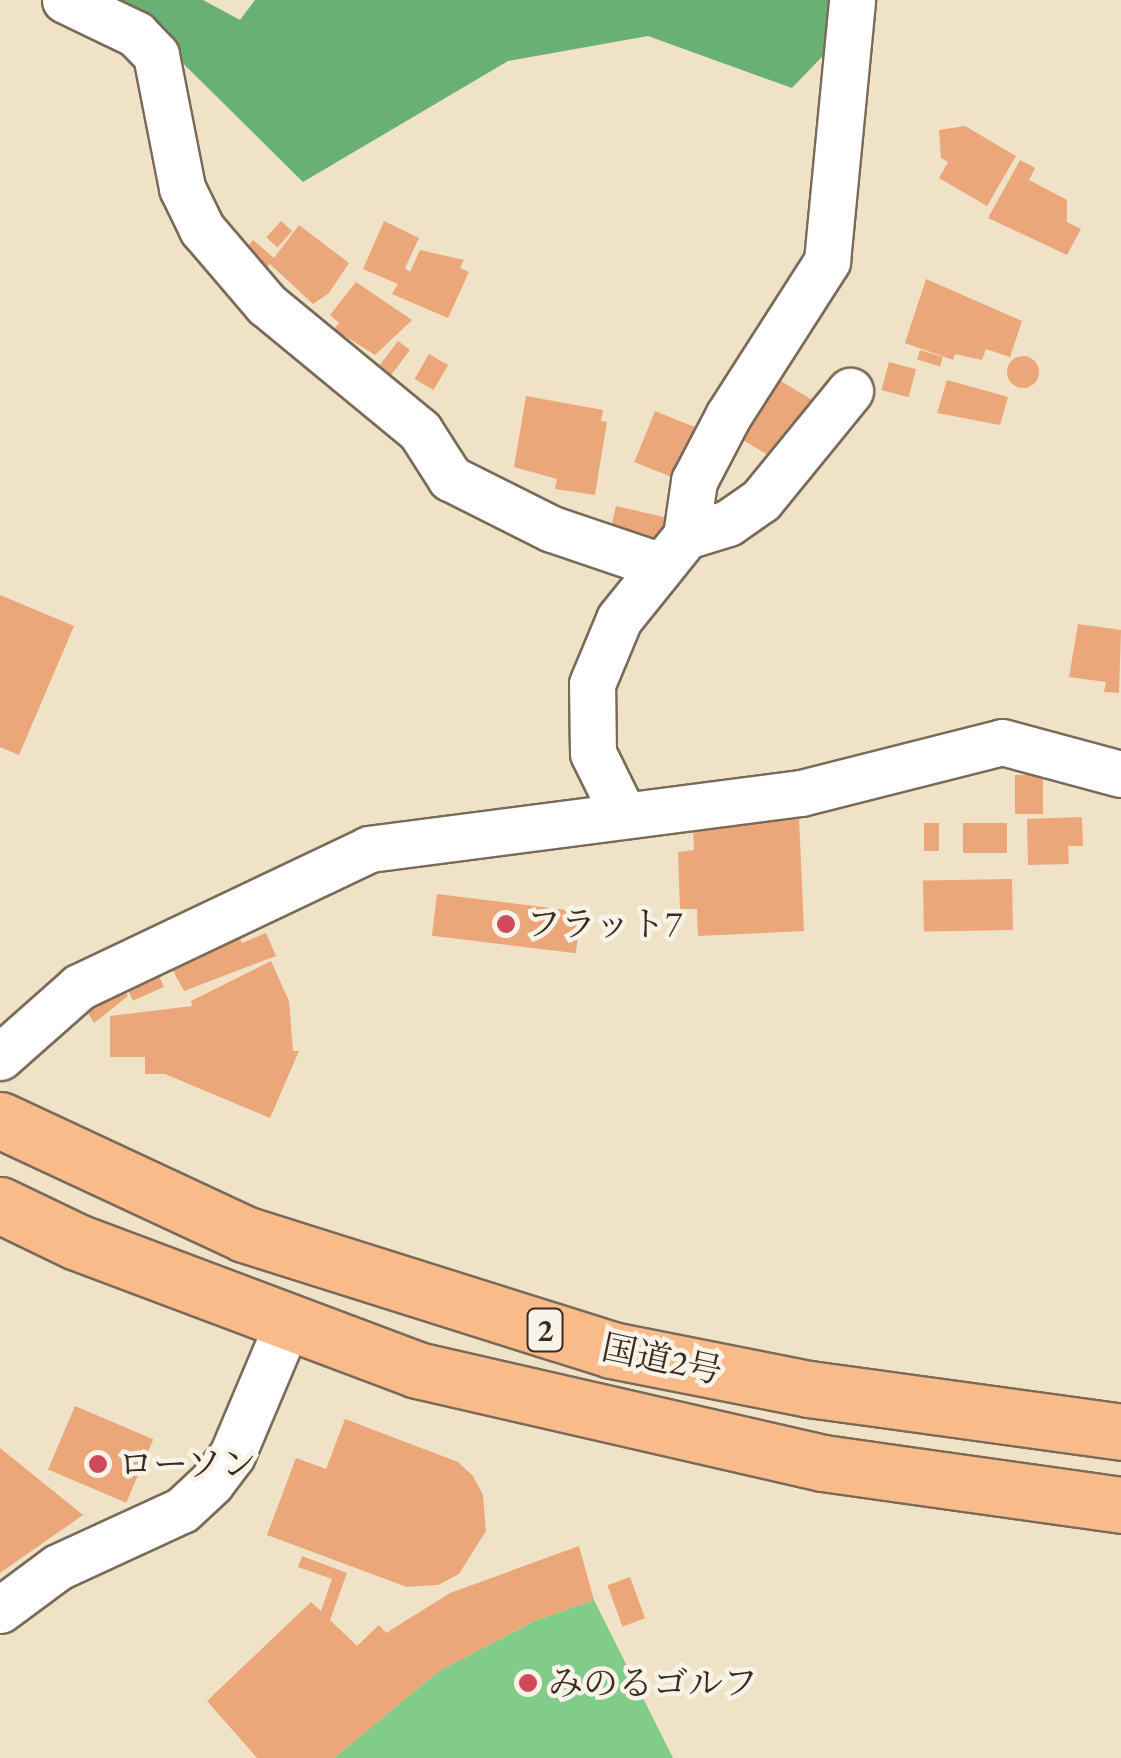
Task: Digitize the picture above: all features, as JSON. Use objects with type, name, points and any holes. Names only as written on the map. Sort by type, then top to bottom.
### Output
[{"type":"highway","name":"国道2号","points":[[0,1120],[244,1234],[612,1350],[808,1390],[1121,1432]]},
{"type":"highway","name":"国道2号","points":[[0,1204],[287,1325],[417,1370],[578,1411],[823,1463],[1121,1505]]},
{"type":"street","points":[[65,0],[136,34],[156,55],[182,188],[202,228],[266,304],[420,430],[450,478],[536,522],[674,551],[728,524],[761,500],[850,391]]},
{"type":"street","points":[[623,814],[593,753],[592,684],[618,619],[674,551],[694,481],[728,416],[827,261],[852,0]]},
{"type":"street","points":[[0,1057],[80,987],[368,849],[596,824],[623,814],[801,792],[1002,742],[1121,774]]},
{"type":"street","points":[[0,1610],[58,1567],[182,1510],[210,1483],[232,1455],[287,1325]]},
{"type":"green space","points":[[119,0],[203,0],[240,20],[255,0],[839,0],[840,38],[792,88],[648,36],[508,61],[303,182]]},
{"type":"green space","name":"みのるゴルフ","points":[[594,1600],[673,1758],[334,1758],[439,1671],[534,1621]]},
{"type":"building","points":[[965,126],[1016,156],[987,206],[939,178],[948,162],[941,158],[939,130]]},
{"type":"building","points":[[1020,160],[1035,168],[1029,180],[1067,200],[1067,222],[1081,229],[1067,255],[988,218]]},
{"type":"building","points":[[281,221],[292,231],[277,247],[266,237]]},
{"type":"building","points":[[384,221],[419,238],[405,268],[410,272],[420,250],[464,260],[460,268],[469,272],[448,318],[392,294],[398,284],[363,269]]},
{"type":"building","points":[[299,225],[349,263],[329,293],[313,304],[270,264],[260,276],[238,259],[253,240],[274,258]]},
{"type":"building","points":[[926,279],[1022,321],[1010,357],[986,349],[982,360],[955,354],[953,360],[905,343]]},
{"type":"building","points":[[356,282],[412,320],[375,355],[334,329],[339,323],[330,315]]},
{"type":"building","points":[[398,341],[410,350],[391,375],[379,366]]},
{"type":"building","points":[[920,350],[943,357],[940,367],[917,360]]},
{"type":"building","points":[[429,354],[448,365],[434,390],[414,379]]},
{"type":"building","points":[[1023,356],[1034,361],[1039,372],[1034,383],[1023,388],[1012,383],[1007,372],[1012,361]]},
{"type":"building","points":[[889,362],[916,369],[909,397],[881,390]]},
{"type":"building","points":[[774,377],[815,402],[779,462],[738,437]]},
{"type":"building","points":[[947,380],[1008,397],[1000,425],[937,413]]},
{"type":"building","points":[[526,396],[603,410],[601,421],[607,422],[595,495],[555,489],[557,479],[514,467]]},
{"type":"building","points":[[655,411],[700,429],[679,480],[634,462]]},
{"type":"building","points":[[616,506],[666,517],[659,548],[609,536]]},
{"type":"building","points":[[0,595],[74,626],[19,755],[0,747]]},
{"type":"building","points":[[1078,624],[1121,630],[1119,693],[1104,692],[1106,682],[1069,677]]},
{"type":"building","points":[[1015,775],[1043,775],[1043,814],[1015,814]]},
{"type":"building","points":[[799,817],[804,931],[698,936],[697,909],[680,909],[678,852],[694,850],[693,822]]},
{"type":"building","points":[[1082,817],[1083,846],[1068,846],[1069,864],[1028,865],[1027,819]]},
{"type":"building","points":[[924,823],[939,823],[939,851],[924,851]]},
{"type":"building","points":[[963,823],[1007,823],[1007,853],[963,853]]},
{"type":"building","points":[[1012,879],[1013,930],[924,932],[923,881]]},
{"type":"building","points":[[437,894],[581,912],[576,953],[432,936]]},
{"type":"building","points":[[231,919],[242,943],[266,933],[276,956],[184,991],[166,958]]},
{"type":"building","points":[[271,961],[289,1001],[293,1051],[299,1051],[270,1118],[165,1074],[145,1074],[145,1057],[110,1057],[110,1016],[192,1006],[191,1001]]},
{"type":"building","points":[[114,976],[128,996],[94,1023],[80,999]]},
{"type":"building","points":[[159,976],[164,987],[133,1001],[128,990]]},
{"type":"building","points":[[75,1406],[153,1439],[126,1503],[48,1470]]},
{"type":"building","points":[[345,1419],[458,1462],[473,1476],[483,1495],[486,1531],[459,1574],[438,1585],[407,1587],[267,1535],[296,1458],[326,1469]]},
{"type":"building","points":[[0,1448],[83,1515],[0,1573]]},
{"type":"building","points":[[579,1546],[594,1600],[534,1621],[439,1671],[334,1758],[257,1758],[207,1701],[311,1602],[321,1611],[332,1579],[298,1567],[302,1556],[347,1573],[330,1620],[357,1646],[379,1625],[386,1633],[450,1593]]},
{"type":"building","points":[[630,1577],[645,1618],[622,1627],[607,1585]]},
{"type":"place","name":"フラット7","points":[[506,924]]},
{"type":"place","name":"ローソン","points":[[98,1464]]},
{"type":"place","name":"みのるゴルフ","points":[[528,1683]]}]
